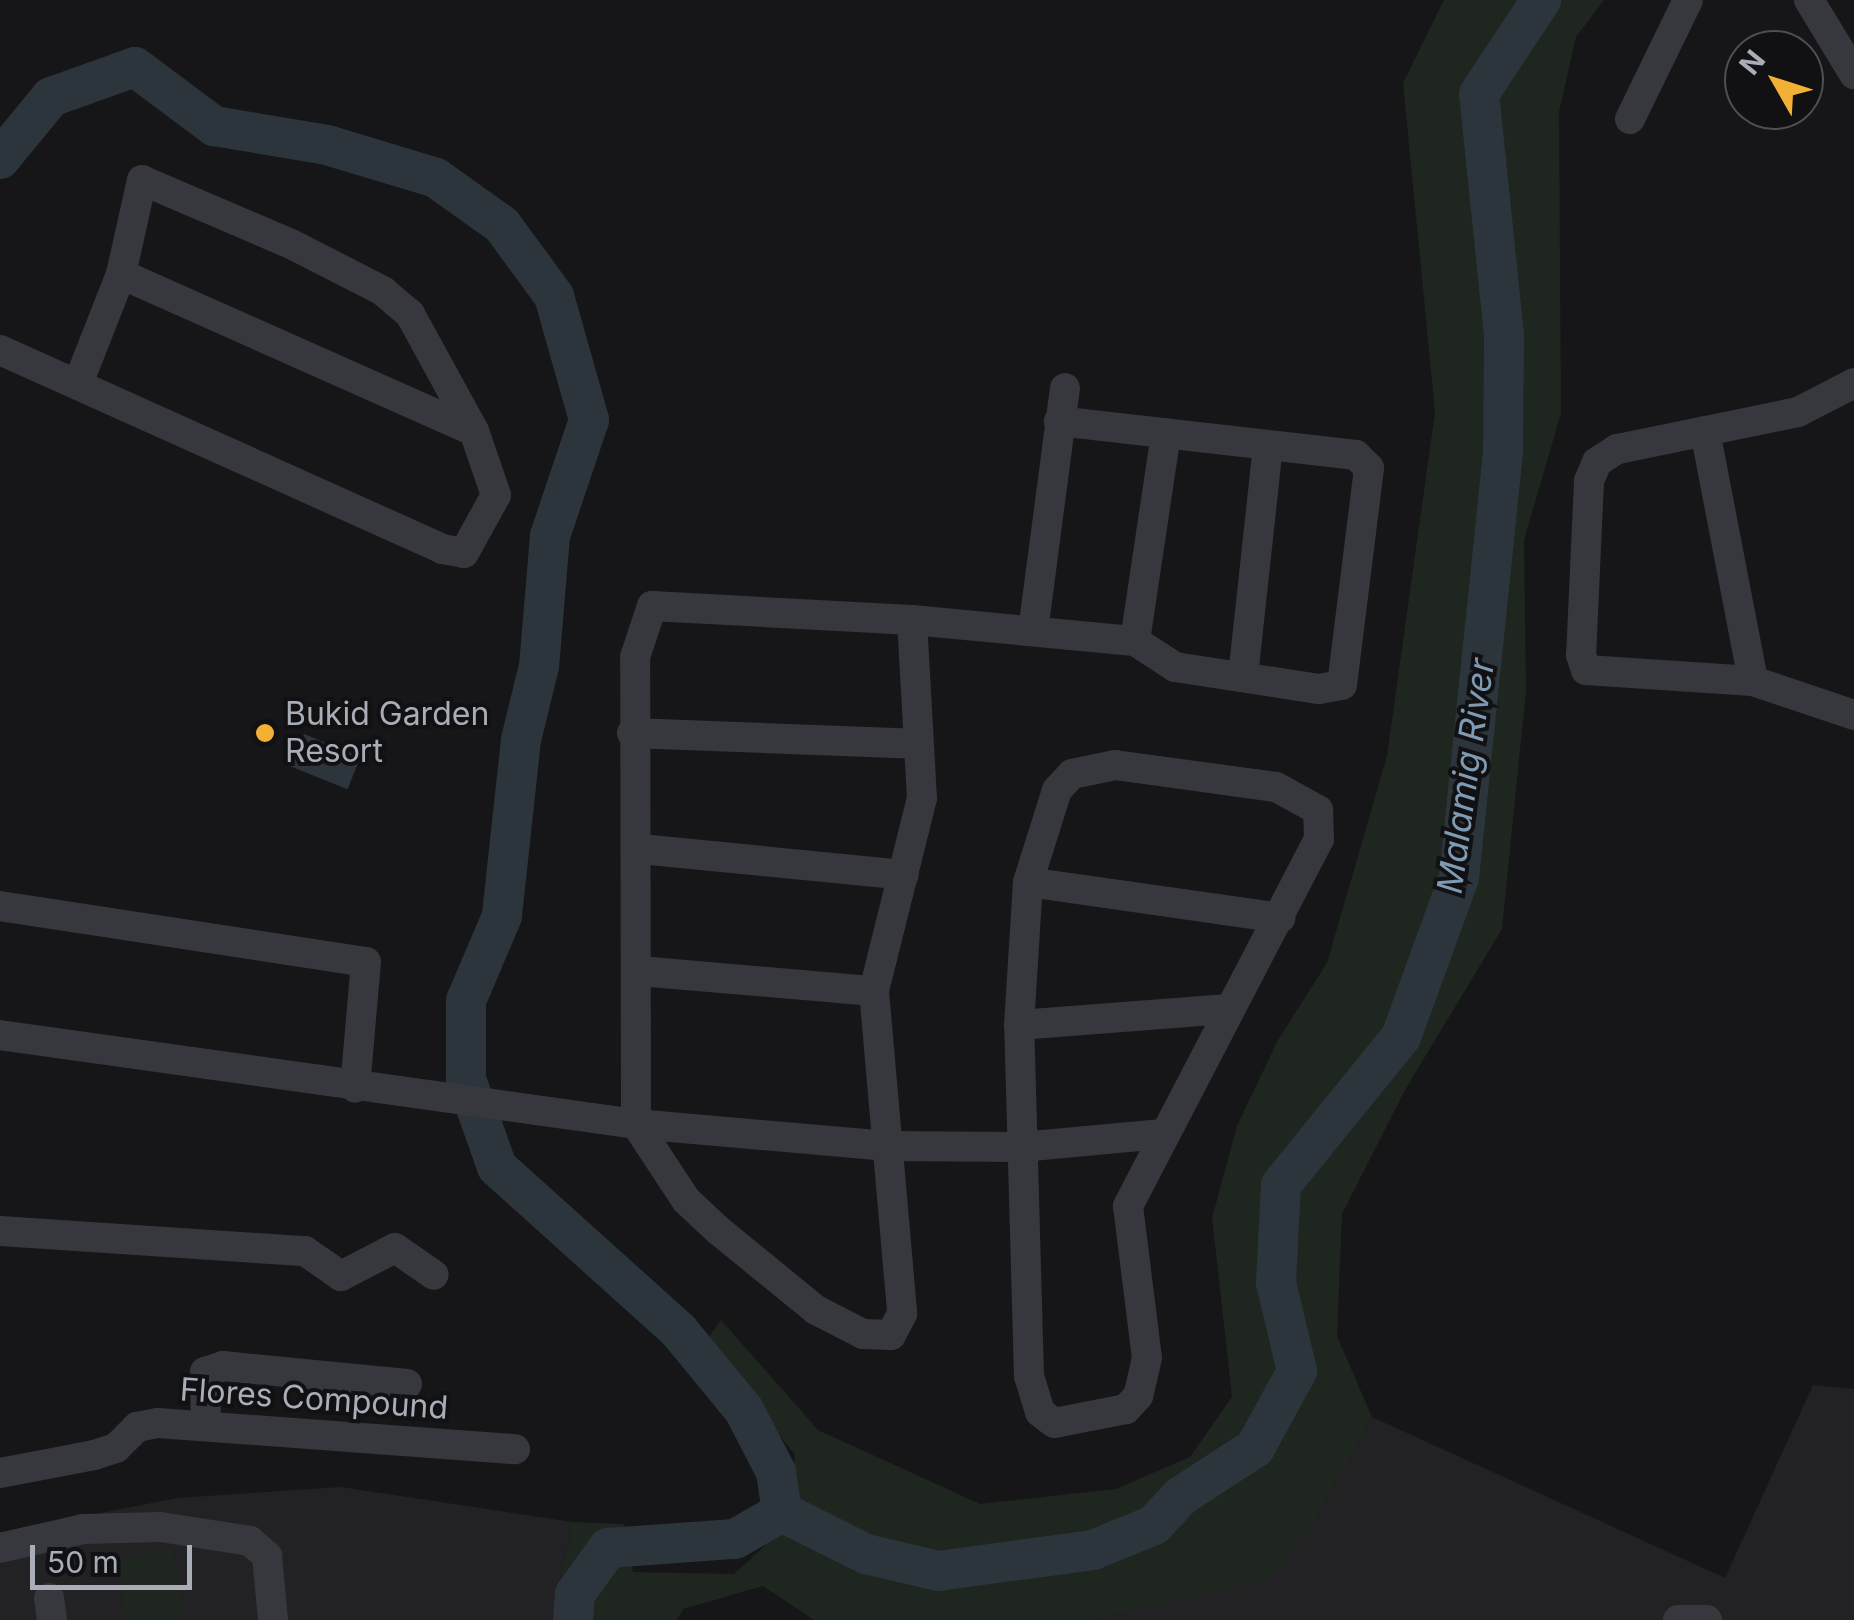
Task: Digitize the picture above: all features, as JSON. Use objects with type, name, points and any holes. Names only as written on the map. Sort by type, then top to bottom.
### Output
[{"type":"street","points":[[1630,118],[1688,0]]},
{"type":"street","points":[[1814,7],[1854,22]]},
{"type":"street","points":[[1814,7],[1854,74]]},
{"type":"street","points":[[0,350],[79,381],[464,554],[496,495],[474,432],[410,314],[383,290],[291,244],[142,180],[121,274],[79,381]]},
{"type":"street","points":[[121,274],[474,432]]},
{"type":"street","points":[[1854,383],[1798,412],[1617,449],[1597,462],[1590,481],[1581,656],[1586,670],[1753,681],[1854,715]]},
{"type":"street","points":[[1033,631],[1065,388]]},
{"type":"street","points":[[912,620],[915,744],[922,798],[874,991],[902,1314],[891,1335],[840,1325],[743,1251],[686,1200],[636,1124],[640,849],[632,733],[634,657],[652,606],[912,620],[1136,642],[1175,667],[1319,689],[1342,685],[1369,468],[1356,456],[1059,421]]},
{"type":"street","points":[[1704,431],[1753,681]]},
{"type":"street","points":[[1136,642],[1166,433]]},
{"type":"street","points":[[1243,676],[1268,445]]},
{"type":"street","points":[[632,733],[915,744]]},
{"type":"street","points":[[1115,765],[1276,787],[1318,810],[1320,839],[1280,918],[1225,1009],[1160,1134],[1128,1206],[1147,1358],[1138,1396],[1126,1408],[1054,1423],[1040,1412],[1029,1376],[1019,1025],[1028,882],[1057,790],[1072,774],[1115,765]]},
{"type":"street","points":[[640,849],[904,876]]},
{"type":"street","points":[[1028,882],[1280,918]]},
{"type":"street","points":[[0,906],[366,962],[355,1088]]},
{"type":"street","points":[[639,971],[874,991]]},
{"type":"street","points":[[1019,1025],[1225,1009]]},
{"type":"street","points":[[0,1035],[450,1101],[636,1124],[885,1146],[1021,1147],[1160,1134]]},
{"type":"street","points":[[0,1232],[305,1251],[341,1276],[395,1248],[434,1275]]},
{"type":"street","points":[[206,1426],[204,1372],[223,1366],[408,1384]]},
{"type":"street","name":"Flores Compound","points":[[0,1473],[105,1452],[137,1427],[206,1426],[515,1449]]},
{"type":"street","points":[[0,1548],[82,1529],[160,1528],[250,1541],[267,1556],[272,1620]]},
{"type":"street","points":[[1678,1620],[1707,1620]]},
{"type":"shaded area","points":[[1444,0],[1604,0],[1576,37],[1559,112],[1561,413],[1524,540],[1526,691],[1502,929],[1405,1090],[1342,1214],[1337,1336],[1372,1417],[1309,1531],[1266,1580],[1092,1620],[814,1620],[763,1586],[683,1609],[677,1620],[552,1620],[572,1522],[624,1524],[633,1572],[734,1574],[784,1528],[795,1455],[706,1341],[721,1320],[818,1430],[980,1504],[1116,1489],[1190,1457],[1232,1397],[1212,1218],[1237,1126],[1278,1040],[1327,963],[1387,756],[1435,412],[1403,83]]},
{"type":"shaded area","points":[[304,734],[361,757],[347,789],[291,766]]},
{"type":"shaded area","points":[[1813,1385],[1854,1389],[1854,1620],[1092,1620],[1266,1579],[1309,1531],[1372,1417],[1725,1578]]},
{"type":"shaded area","points":[[341,1487],[572,1522],[552,1620],[0,1620],[0,1533],[177,1498]]},
{"type":"shaded area","points":[[173,1550],[185,1620],[126,1620],[116,1560]]},
{"type":"waterway","name":"Malamig River","points":[[782,1512],[866,1554],[938,1571],[1093,1550],[1154,1525],[1181,1496],[1255,1448],[1297,1371],[1276,1283],[1281,1185],[1401,1037],[1459,878],[1503,453],[1504,335],[1479,94],[1541,0]]},
{"type":"waterway","points":[[0,159],[51,97],[135,67],[214,126],[327,145],[436,178],[502,225],[554,296],[589,420],[550,536],[539,666],[521,740],[502,916],[466,1001],[466,1079],[497,1167],[679,1331],[744,1410],[776,1472],[782,1512]]},
{"type":"waterway","name":"Malamig River","points":[[573,1620],[575,1594],[608,1548],[735,1539],[782,1512]]},
{"type":"place","name":"Bukid Garden Resort","points":[[265,733]]}]
